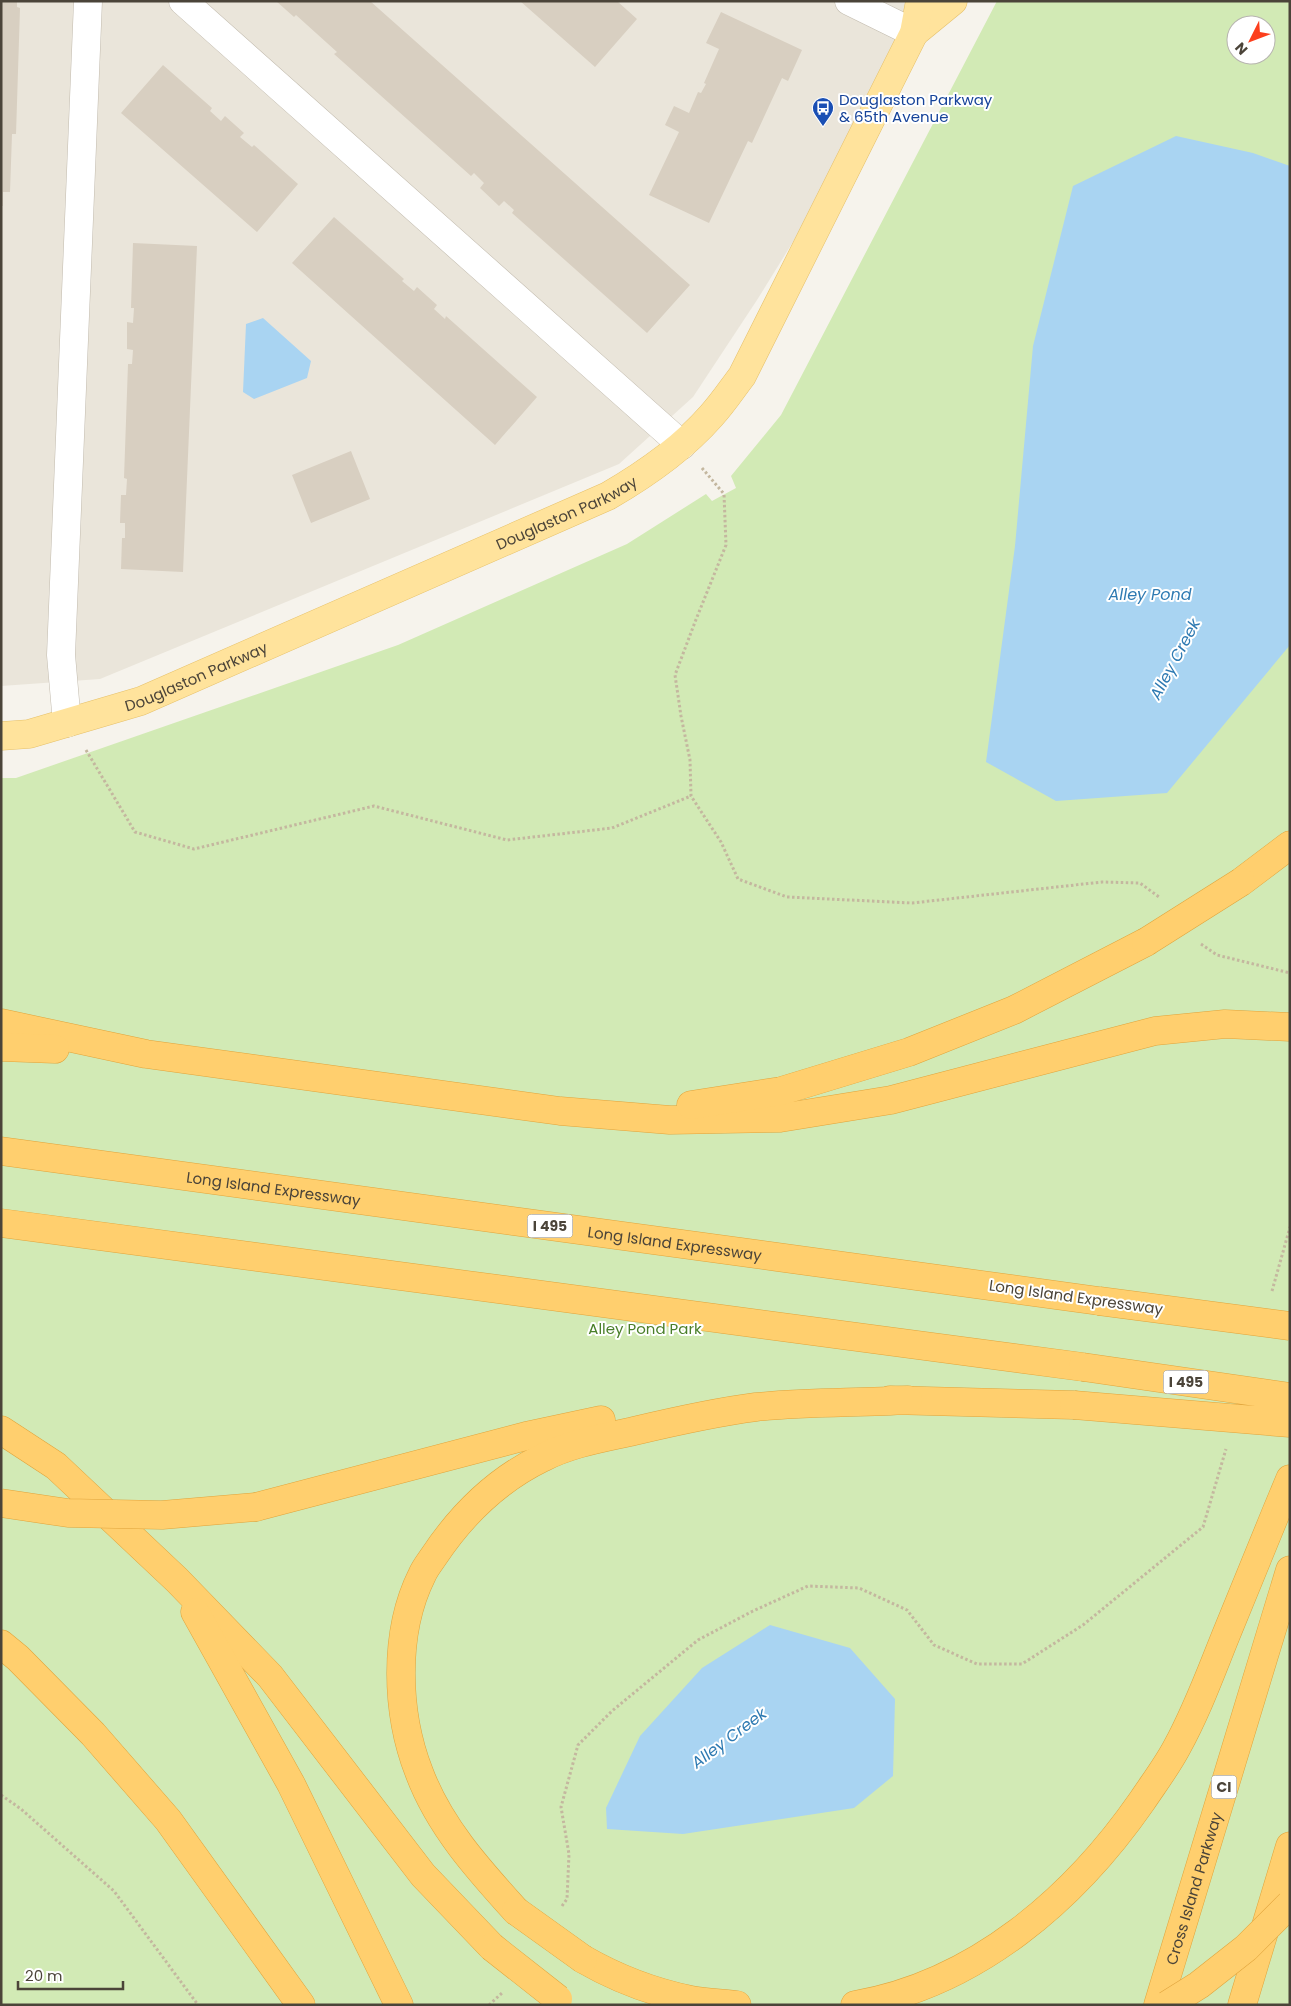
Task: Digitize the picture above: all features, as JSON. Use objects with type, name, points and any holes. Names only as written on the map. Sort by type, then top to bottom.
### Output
[{"type":"highway","points":[[560,1111],[679,1107],[781,1091],[909,1052],[1014,1010],[1146,942],[1241,882],[1290,845]]},
{"type":"highway","points":[[1,1023],[146,1054],[560,1111],[670,1120],[780,1118],[891,1100],[1155,1031],[1225,1024],[1290,1027]]},
{"type":"highway","points":[[1,1047],[146,1054]]},
{"type":"highway","name":"Long Island Expressway","points":[[1,1151],[1290,1326]]},
{"type":"highway","name":"I 495","points":[[1,1223],[1083,1367],[1290,1398]]},
{"type":"highway","points":[[1,1503],[68,1513],[162,1515],[256,1506],[526,1436],[644,1411],[727,1403],[792,1400],[908,1400],[1074,1405],[1290,1423]]},
{"type":"highway","points":[[737,2005],[691,2000],[612,1976],[583,1959],[516,1911],[477,1869],[441,1818],[419,1772],[407,1732],[401,1688],[402,1652],[411,1608],[422,1575],[446,1537],[470,1510],[500,1482],[542,1457],[579,1443],[756,1407],[908,1400]]},
{"type":"highway","points":[[1,1430],[56,1466],[177,1580],[270,1676],[423,1875],[492,1947],[563,2002]]},
{"type":"highway","points":[[855,2005],[882,2000],[919,1988],[963,1969],[1035,1919],[1099,1858],[1131,1817],[1177,1748],[1199,1702],[1290,1480]]},
{"type":"highway","name":"Cross Island Parkway","points":[[1158,2005],[1290,1570]]},
{"type":"highway","points":[[177,1580],[291,1784],[399,2005]]},
{"type":"highway","points":[[1,1644],[18,1658],[93,1734],[168,1820],[301,2005]]},
{"type":"highway","points":[[1242,2005],[1290,1846]]},
{"type":"highway","points":[[1167,2005],[1199,1985],[1246,1948],[1290,1904]]},
{"type":"main road","name":"Douglaston Parkway","points":[[1,736],[29,734],[140,701],[608,496],[644,475],[682,445],[712,415],[742,376],[914,33],[920,1]]},
{"type":"main road","name":"Douglaston Parkway","points":[[914,33],[953,1]]},
{"type":"street","points":[[67,723],[61,655],[88,1]]},
{"type":"street","points":[[184,1],[682,445]]},
{"type":"street","points":[[849,1],[914,33]]},
{"type":"path","points":[[682,445],[724,494],[726,545],[675,675],[690,760],[691,796],[721,842],[738,879],[787,897],[912,902],[1102,882],[1140,883],[1162,898]]},
{"type":"path","points":[[67,723],[95,762],[135,832],[194,849],[374,806],[507,840],[612,828],[691,796]]},
{"type":"path","points":[[1194,940],[1217,955],[1290,973]]},
{"type":"path","points":[[1271,1292],[1290,1227]]},
{"type":"path","points":[[562,1907],[567,1899],[569,1854],[561,1807],[578,1746],[612,1711],[698,1640],[753,1611],[808,1586],[859,1588],[907,1610],[934,1645],[977,1664],[1022,1664],[1083,1625],[1203,1526],[1226,1448]]},
{"type":"path","points":[[1,1795],[21,1809],[114,1891],[198,2005]]},
{"type":"path","points":[[489,2005],[507,1986]]},
{"type":"shaded area","points":[[1,1],[942,1],[757,300],[693,397],[619,464],[100,679],[1,686]]},
{"type":"green space","name":"Alley Pond Park","points":[[997,1],[1290,1],[1290,2005],[1,2005],[1,778],[16,778],[398,645],[627,544],[706,494],[712,501],[736,488],[731,476],[781,415]]},
{"type":"water","name":"Alley Pond","points":[[1176,136],[1253,153],[1290,166],[1290,645],[1167,793],[1056,801],[986,762],[1015,546],[1033,346],[1073,186]]},
{"type":"water","points":[[263,318],[311,361],[307,378],[254,399],[243,392],[246,324]]},
{"type":"water","name":"Alley Creek","points":[[770,1625],[850,1648],[895,1699],[893,1776],[854,1808],[683,1834],[607,1829],[606,1808],[640,1736],[702,1668]]},
{"type":"building","points":[[1,1],[17,1],[17,7],[20,8],[16,134],[12,134],[10,192],[3,192],[3,206],[1,206]]},
{"type":"building","points":[[276,1],[370,1],[690,285],[647,333],[512,213],[514,210],[504,201],[499,206],[480,188],[484,183],[474,173],[471,176],[334,54],[337,52],[296,15],[294,17]]},
{"type":"building","points":[[520,1],[617,1],[637,19],[595,67]]},
{"type":"building","points":[[721,12],[802,50],[788,81],[782,78],[752,143],[748,141],[709,223],[649,195],[679,132],[665,125],[674,106],[689,113],[698,92],[701,93],[706,84],[704,83],[719,49],[706,43]]},
{"type":"building","points":[[163,65],[212,108],[210,111],[221,121],[225,116],[244,133],[240,137],[252,147],[254,145],[298,184],[257,232],[121,113]]},
{"type":"building","points":[[334,217],[404,279],[402,281],[414,291],[417,287],[437,305],[434,309],[445,319],[446,316],[537,397],[495,445],[292,263]]},
{"type":"building","points":[[133,243],[197,246],[183,572],[121,569],[122,538],[125,538],[125,523],[120,523],[121,495],[126,495],[127,479],[124,478],[128,364],[132,364],[133,350],[127,349],[127,322],[133,323],[134,308],[131,308]]},
{"type":"building","points":[[351,451],[370,499],[311,523],[292,475]]},
{"type":"place","name":"Douglaston Parkway & 65th Avenue","points":[[823,127]]}]
